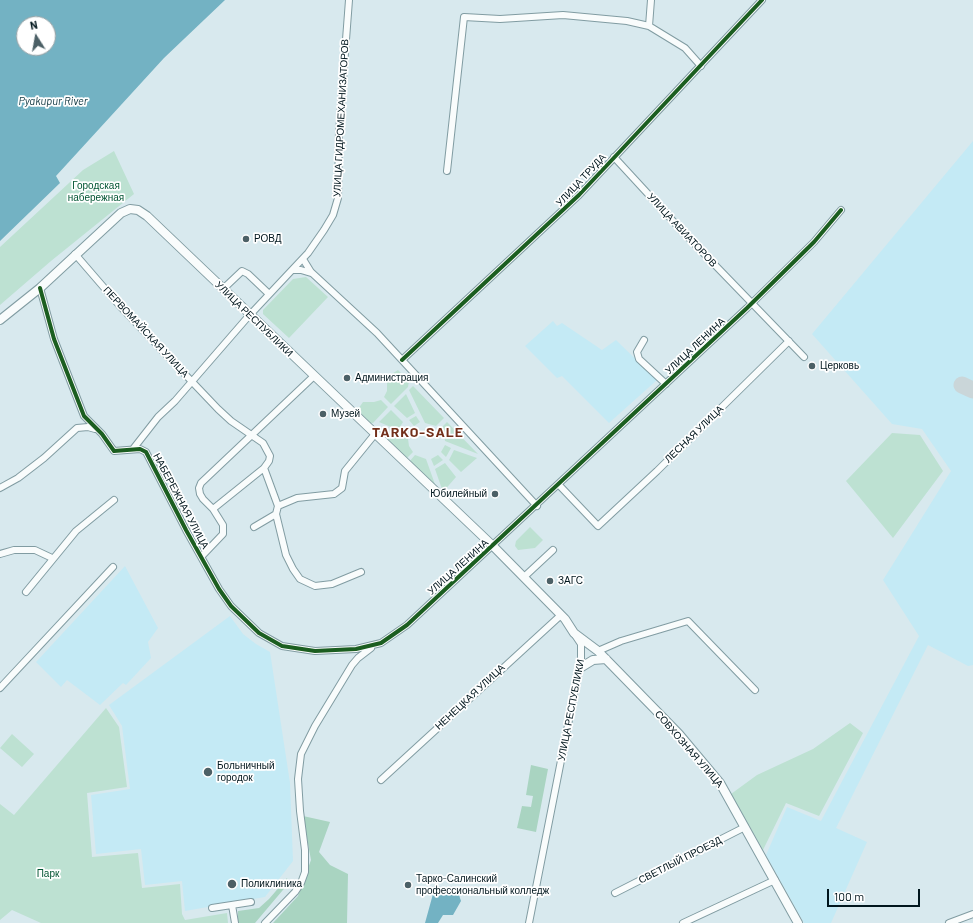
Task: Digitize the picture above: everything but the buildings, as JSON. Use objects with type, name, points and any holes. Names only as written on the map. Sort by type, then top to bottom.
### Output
[{"type":"main road","name":"УЛИЦА РЕСПУБЛИКИ","points":[[75,254],[121,213],[130,209],[138,210],[147,216],[493,546],[561,615],[574,633]]},
{"type":"main road","points":[[0,320],[40,288],[75,254]]},
{"type":"main road","name":"СОВХОЗНАЯ УЛИЦА","points":[[574,633],[606,659],[679,734],[720,783],[798,923]]},
{"type":"main road","points":[[580,668],[593,660],[606,659]]},
{"type":"street","name":"УЛИЦА ГИДРОМЕХАНИЗАТОРОВ","points":[[133,449],[158,417],[175,401],[250,315],[303,259],[333,215],[338,198],[339,132],[349,0]]},
{"type":"street","points":[[649,26],[651,0]]},
{"type":"street","name":"УЛИЦА ТРУДА","points":[[402,360],[552,222],[762,0]]},
{"type":"street","points":[[447,171],[464,17],[500,19],[563,15],[615,20],[649,26],[685,48],[701,66]]},
{"type":"street","name":"УЛИЦА АВИАТОРОВ","points":[[614,157],[751,303],[804,357]]},
{"type":"street","name":"УЛИЦА ЛЕНИНА","points":[[265,923],[295,892],[301,883],[306,864],[298,779],[301,754],[315,726],[352,665],[361,655],[375,645],[386,640],[408,625],[537,506],[814,242],[841,210]]},
{"type":"street","name":"ПЕРВОМАЙСКАЯ УЛИЦА","points":[[75,254],[120,305],[218,409],[251,436],[258,438],[267,449],[270,461],[264,468]]},
{"type":"street","points":[[303,259],[315,275],[377,333],[537,506]]},
{"type":"street","points":[[292,270],[301,270],[315,275]]},
{"type":"street","points":[[223,289],[242,271],[248,274],[269,294]]},
{"type":"street","points":[[40,288],[54,339],[84,416],[102,434],[114,451],[133,449]]},
{"type":"street","name":"УЛИЦА ЛЕНИНА","points":[[644,340],[637,352],[639,359],[666,384]]},
{"type":"street","name":"ЛЕСНАЯ УЛИЦА","points":[[559,485],[598,526],[657,471],[789,341]]},
{"type":"street","points":[[202,556],[223,534],[223,526],[213,509],[203,500],[199,488],[201,484],[314,376]]},
{"type":"street","points":[[0,488],[18,478],[44,458],[77,428],[82,422],[84,416]]},
{"type":"street","points":[[77,428],[88,427],[97,429]]},
{"type":"street","points":[[278,506],[297,498],[334,494],[342,488],[345,471],[375,434]]},
{"type":"street","name":"НАБЕРЕЖНАЯ УЛИЦА","points":[[133,449],[140,449],[146,452],[175,511],[202,556]]},
{"type":"street","points":[[213,509],[264,468],[278,506],[276,514],[286,555],[300,579],[315,586],[332,584],[361,572]]},
{"type":"street","points":[[26,592],[52,558],[76,531],[114,500]]},
{"type":"street","points":[[254,527],[276,514]]},
{"type":"street","points":[[0,554],[14,550],[35,550],[52,558]]},
{"type":"street","points":[[524,577],[553,550]]},
{"type":"street","name":"УЛИЦА ЛЕНИНА","points":[[202,556],[219,589],[231,606],[259,633],[282,646],[315,651],[375,645]]},
{"type":"street","points":[[0,688],[113,567]]},
{"type":"street","name":"НЕНЕЦКАЯ УЛИЦА","points":[[381,780],[561,615]]},
{"type":"street","points":[[598,651],[621,641],[688,620],[755,690]]},
{"type":"street","name":"УЛИЦА РЕСПУБЛИКИ","points":[[529,923],[580,668],[581,644],[574,633]]},
{"type":"street","points":[[347,649],[352,656],[352,665]]},
{"type":"street","name":"СВЕТЛЫЙ ПРОЕЗД","points":[[615,893],[745,827]]},
{"type":"street","points":[[683,923],[775,880]]},
{"type":"street","points":[[212,908],[251,902]]},
{"type":"street","points":[[232,905],[235,923]]},
{"type":"street","points":[[949,923],[973,914]]},
{"type":"shaded area","points":[[973,141],[973,665],[968,666],[928,645],[836,828],[867,842],[831,923],[804,923],[766,855],[787,807],[821,821],[919,636],[883,580],[951,471],[922,429],[892,424],[812,334]]},
{"type":"shaded area","points":[[553,321],[557,326],[562,323],[602,350],[616,340],[657,380],[609,423],[562,376],[557,378],[525,346]]},
{"type":"shaded area","points":[[125,566],[158,628],[148,642],[151,658],[126,685],[123,683],[100,705],[67,680],[61,687],[36,662]]},
{"type":"shaded area","name":"Больничный городок","points":[[230,616],[243,634],[270,652],[290,783],[293,861],[265,897],[185,911],[182,881],[145,885],[141,849],[96,854],[91,795],[130,789],[122,726],[109,705]]},
{"type":"green space","name":"Городская набережная","points":[[114,151],[134,194],[51,261],[0,305],[0,247],[83,170]]},
{"type":"green space","points":[[306,277],[328,297],[289,338],[263,314],[263,310],[293,279]]},
{"type":"green space","points":[[398,370],[409,381],[408,387],[391,404],[384,397],[387,391],[387,377]]},
{"type":"green space","points":[[413,386],[444,418],[436,426],[425,423],[409,390]]},
{"type":"green space","points":[[406,394],[415,413],[407,418],[394,406]]},
{"type":"green space","points":[[381,400],[388,407],[373,423],[367,424],[356,412],[363,402],[374,402]]},
{"type":"green space","points":[[391,410],[403,422],[398,430],[379,422]]},
{"type":"green space","points":[[416,416],[420,422],[414,426],[409,420]]},
{"type":"green space","points":[[447,422],[478,454],[445,441],[444,433],[440,429]]},
{"type":"green space","points":[[375,426],[408,439],[409,446],[413,452],[406,459],[373,428]]},
{"type":"green space","points":[[892,433],[920,435],[943,471],[893,538],[846,481]]},
{"type":"green space","points":[[445,445],[451,448],[446,457],[441,452]]},
{"type":"green space","points":[[454,450],[477,458],[461,472],[449,460]]},
{"type":"green space","points":[[415,455],[426,459],[437,490],[409,462]]},
{"type":"green space","points":[[438,455],[443,460],[434,466],[431,459]]},
{"type":"green space","points":[[445,463],[456,477],[443,492],[435,469]]},
{"type":"green space","points":[[530,527],[543,540],[535,548],[518,550],[515,546],[516,541]]},
{"type":"green space","name":"Парк","points":[[106,708],[119,727],[127,787],[87,793],[92,857],[138,853],[142,888],[180,884],[182,914],[185,920],[227,913],[228,923],[41,923],[12,910],[0,920],[0,804],[14,815]]},
{"type":"green space","points":[[850,723],[863,733],[819,816],[786,803],[763,850],[731,794],[757,775],[813,749]]},
{"type":"green space","points":[[12,734],[34,754],[22,767],[0,748]]},
{"type":"green space","points":[[531,765],[548,769],[536,832],[517,828],[522,806],[531,807],[533,796],[526,795]]},
{"type":"green space","points":[[303,816],[330,822],[319,852],[330,865],[348,874],[347,923],[273,923],[298,896],[311,860]]},
{"type":"green space","points":[[287,878],[288,884],[255,923],[238,923],[238,911],[259,908]]},
{"type":"water","name":"Pyakupur River","points":[[0,0],[225,0],[164,58],[56,176],[60,183],[0,241]]},
{"type":"water","points":[[436,885],[459,895],[461,901],[453,915],[443,915],[438,923],[425,923],[433,894],[433,887]]},
{"type":"taxiway","points":[[962,385],[973,390]]},
{"type":"cycle path","points":[[402,360],[579,195],[762,0]]},
{"type":"cycle path","points":[[40,288],[54,339],[84,416],[102,434],[114,451],[140,449],[146,452],[186,530],[219,589],[231,606],[259,633],[282,646],[315,651],[356,649],[381,643],[407,625],[747,308],[814,242],[841,210]]},
{"type":"place","name":"РОВД","points":[[246,239]]},
{"type":"place","name":"Церковь","points":[[812,366]]},
{"type":"place","name":"Администрация","points":[[347,378]]},
{"type":"place","name":"Музей","points":[[323,414]]},
{"type":"place","name":"Юбилейный","points":[[495,494]]},
{"type":"place","name":"ЗАГС","points":[[550,581]]},
{"type":"place","name":"Больничный городок","points":[[208,772]]},
{"type":"place","name":"Поликлиника","points":[[232,884]]},
{"type":"place","name":"Тарко-Салинский профессиональный колледж","points":[[408,885]]},
{"type":"district","name":"TARKO-SALE","points":[[418,432]]}]
